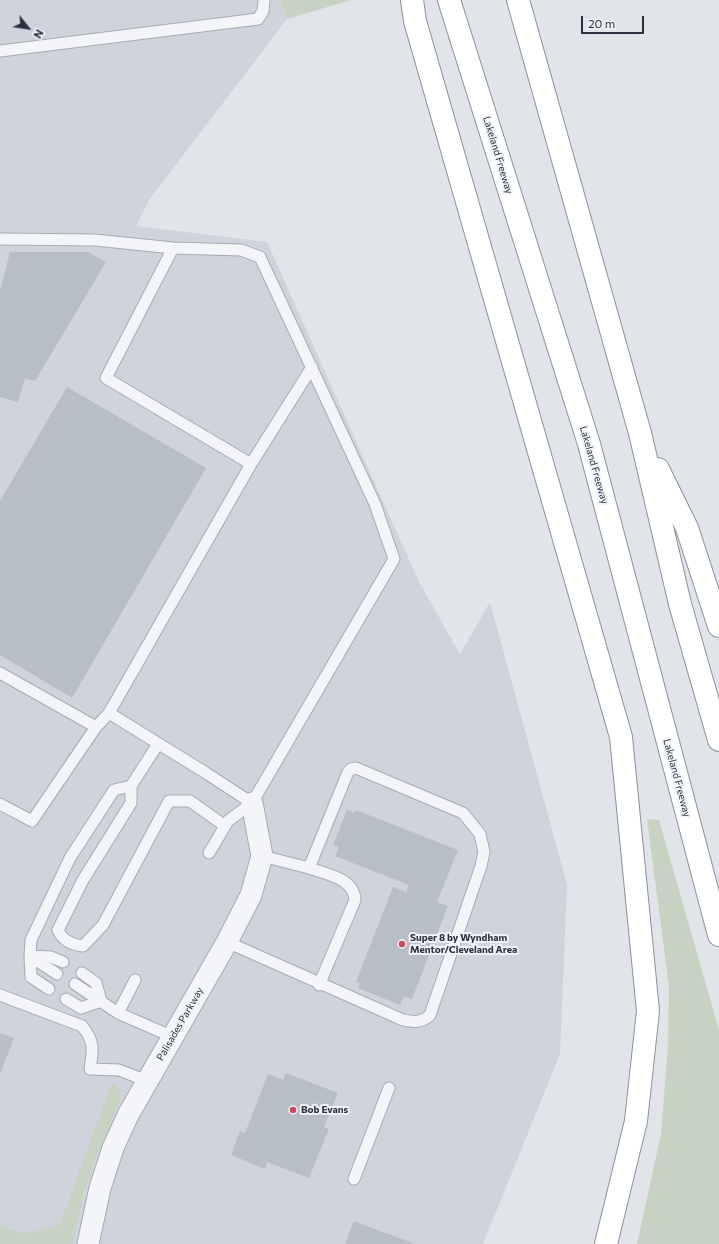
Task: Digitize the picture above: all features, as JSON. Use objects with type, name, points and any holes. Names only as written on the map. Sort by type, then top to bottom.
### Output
[{"type":"highway","points":[[412,0],[414,20],[621,737],[648,1011],[636,1121],[606,1244]]},
{"type":"highway","name":"Lakeland Freeway","points":[[450,0],[589,444],[719,936]]},
{"type":"highway","points":[[518,0],[640,434],[680,604],[719,740]]},
{"type":"highway","points":[[640,434],[686,528],[719,626]]},
{"type":"street","name":"Palisades Parkway","points":[[88,1244],[100,1188],[113,1148],[128,1115],[227,942],[251,895],[262,856],[252,803]]},
{"type":"lane","points":[[0,51],[258,19],[263,12],[264,0]]},
{"type":"lane","points":[[0,239],[95,240],[173,248],[241,250],[260,257],[375,504],[394,559],[252,803],[228,821],[208,852]]},
{"type":"lane","points":[[173,248],[106,378],[251,464]]},
{"type":"lane","points":[[0,804],[32,821],[96,727],[109,713],[251,464],[312,366]]},
{"type":"lane","points":[[0,672],[96,727]]},
{"type":"lane","points":[[109,713],[252,803]]},
{"type":"lane","points":[[158,744],[131,786],[131,803],[83,880],[58,930],[62,938],[71,944],[83,946],[103,925],[169,801],[190,801],[225,826]]},
{"type":"lane","points":[[227,942],[403,1020],[413,1022],[425,1019],[430,1015],[482,866],[483,844],[480,834],[463,813],[356,768],[351,769],[348,772],[309,868]]},
{"type":"lane","points":[[49,988],[31,977],[31,940],[70,858],[114,790],[131,786]]},
{"type":"lane","points":[[262,856],[309,868],[341,879],[350,885],[355,893],[355,900],[319,984]]},
{"type":"lane","points":[[30,956],[51,956],[63,962]]},
{"type":"lane","points":[[30,956],[57,974]]},
{"type":"lane","points":[[82,973],[96,983],[101,1001]]},
{"type":"lane","points":[[118,1013],[135,980]]},
{"type":"lane","points":[[75,984],[118,1013],[173,1038]]},
{"type":"lane","points":[[0,995],[82,1026],[90,1036],[93,1052],[90,1068],[119,1070],[147,1082]]},
{"type":"lane","points":[[66,999],[81,1008],[101,1001]]},
{"type":"lane","points":[[354,1179],[389,1088]]},
{"type":"shaded area","points":[[0,0],[281,0],[287,19],[149,200],[136,226],[267,242],[419,582],[460,654],[490,602],[567,885],[560,1054],[483,1244],[0,1244]]},
{"type":"green space","points":[[281,0],[351,0],[287,19]]},
{"type":"green space","points":[[647,819],[659,820],[719,1030],[719,1244],[637,1244],[661,1134],[668,1046],[669,987]]},
{"type":"green space","points":[[111,1084],[118,1087],[121,1099],[95,1159],[84,1193],[72,1244],[0,1244],[0,1225],[18,1232],[30,1232],[60,1225]]},
{"type":"building","points":[[10,252],[88,252],[106,262],[35,381],[25,378],[18,402],[0,397],[0,291]]},
{"type":"building","points":[[67,387],[206,468],[72,698],[0,655],[0,501]]},
{"type":"building","name":"Super 8 by Wyndham Mentor/Cleveland Area","points":[[347,810],[354,813],[356,810],[458,850],[437,902],[448,906],[412,999],[404,996],[400,1005],[358,988],[360,983],[356,982],[393,887],[406,892],[409,885],[335,856],[339,847],[333,845]]},
{"type":"building","points":[[0,1033],[14,1038],[0,1074]]},
{"type":"building","name":"Bob Evans","points":[[286,1073],[338,1093],[324,1127],[329,1129],[309,1178],[267,1162],[265,1169],[231,1155],[240,1131],[245,1133],[268,1074],[283,1080]]},
{"type":"building","points":[[354,1221],[415,1244],[345,1244]]},
{"type":"place","name":"Super 8 by Wyndham Mentor/Cleveland Area","points":[[402,944]]},
{"type":"place","name":"Bob Evans","points":[[293,1110]]}]
